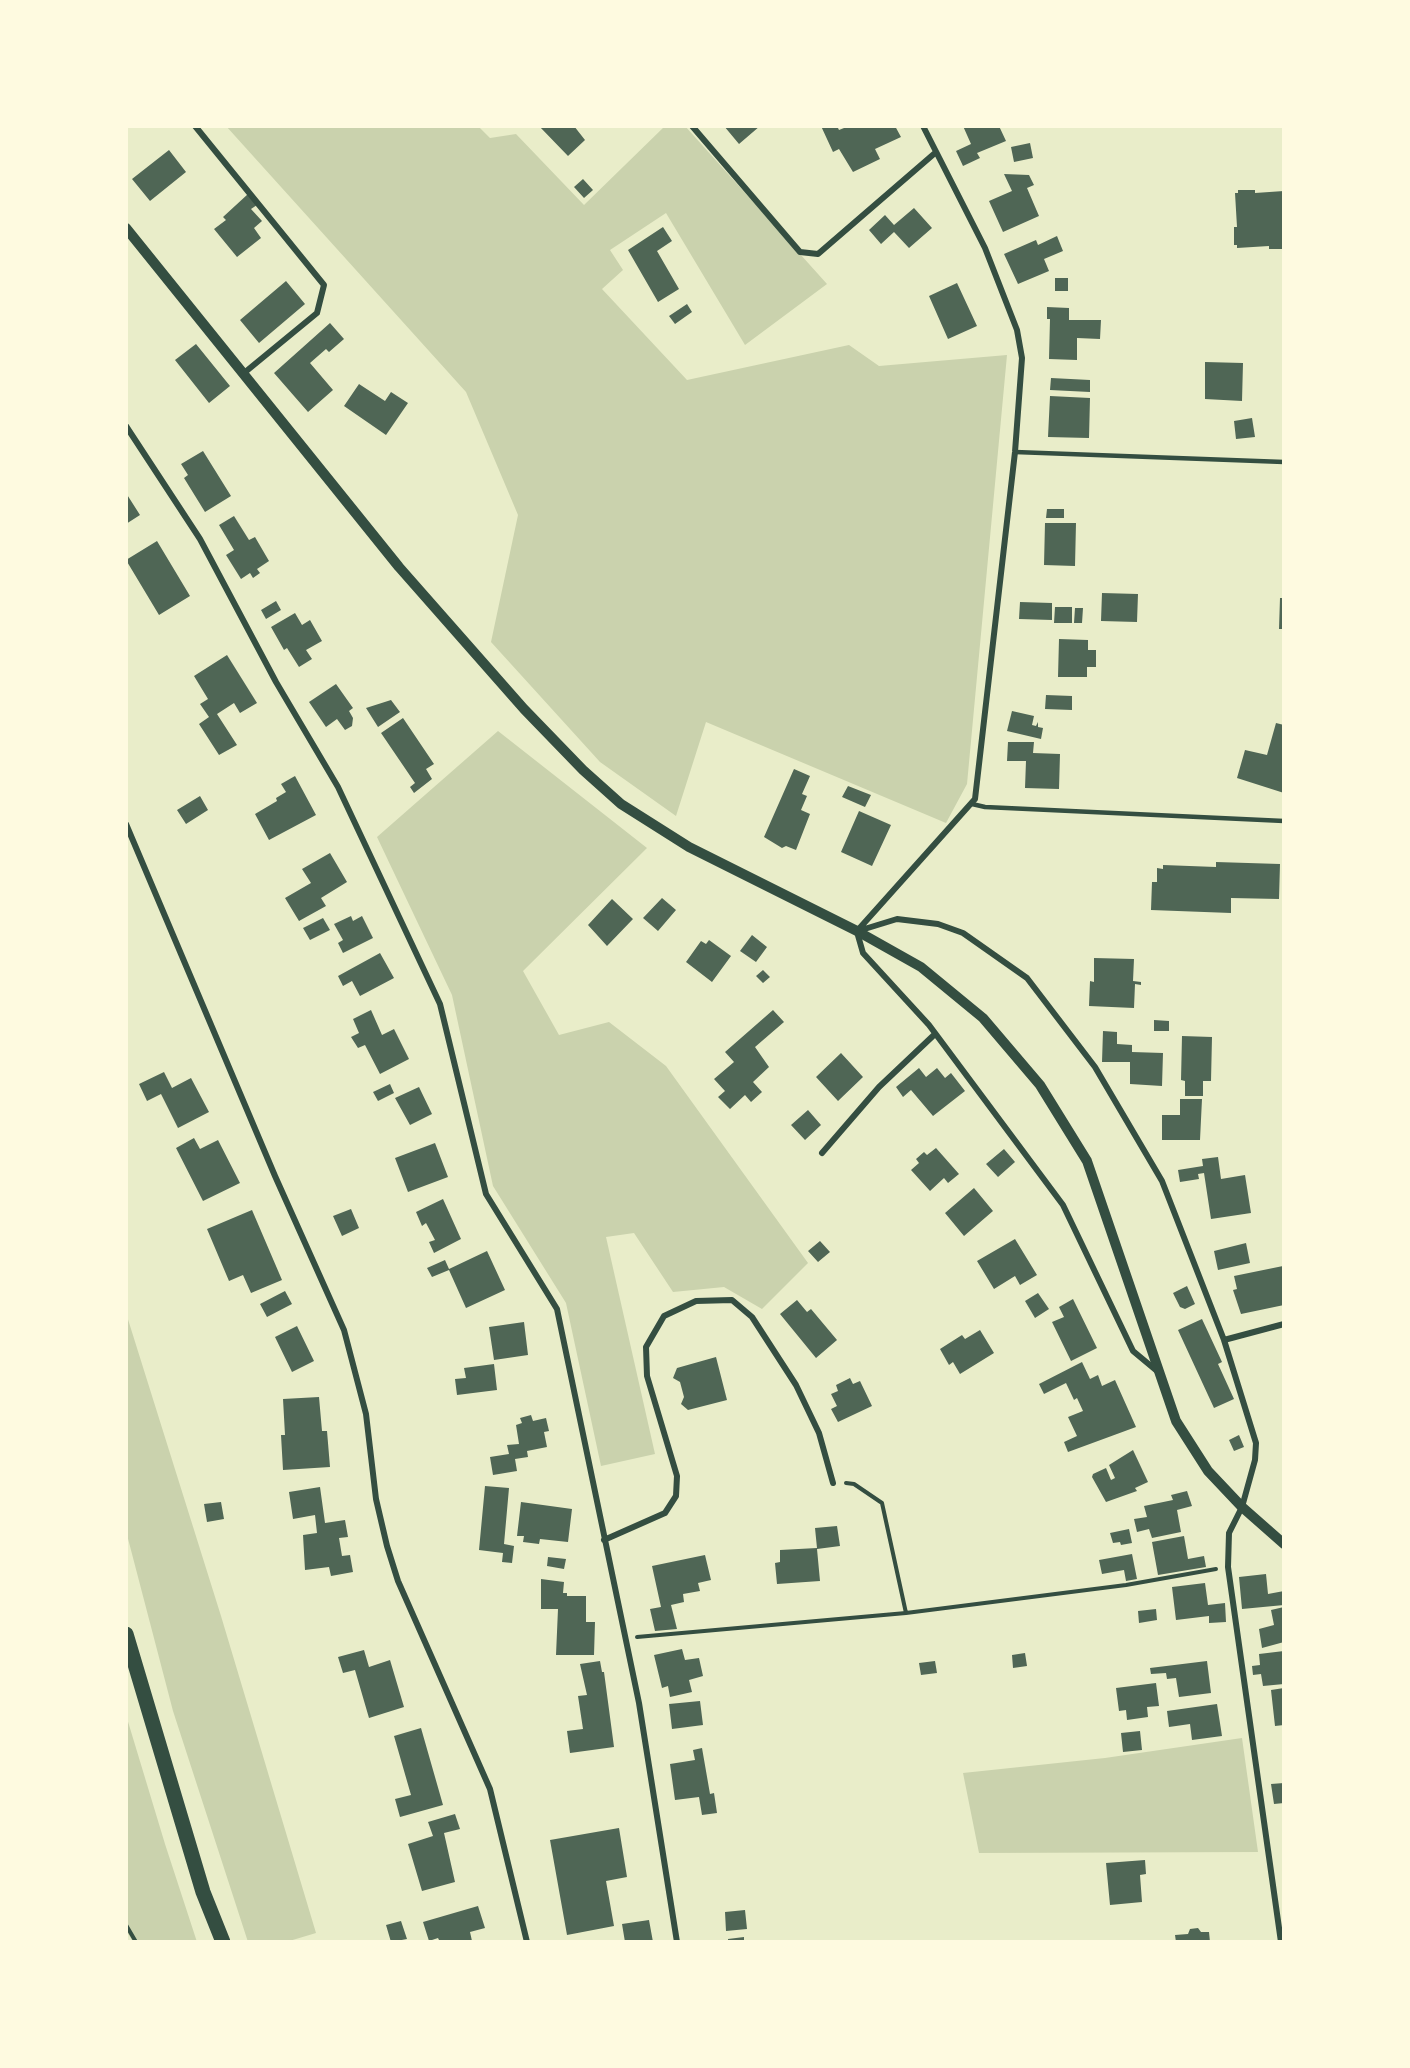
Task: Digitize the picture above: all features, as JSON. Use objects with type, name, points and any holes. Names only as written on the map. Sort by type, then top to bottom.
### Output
[{"type":"main road","points":[[126,1634],[200,1880],[223,1942]]},
{"type":"street","points":[[195,126],[324,285],[317,313],[244,373]]},
{"type":"street","points":[[692,126],[800,252],[818,254],[935,153]]},
{"type":"street","points":[[857,931],[975,799],[1015,452],[1022,358],[1017,330],[985,248],[923,126]]},
{"type":"street","points":[[126,228],[399,567],[524,709],[590,777],[621,804],[689,847],[857,931],[921,967],[983,1018],[1040,1085],[1087,1161],[1176,1421],[1208,1471],[1242,1507],[1284,1544]]},
{"type":"street","points":[[126,426],[200,539],[276,682],[338,787],[441,1004],[486,1194],[557,1309],[639,1703],[677,1942]]},
{"type":"street","points":[[126,824],[275,1176],[344,1330],[366,1414],[376,1499],[398,1581],[490,1789],[527,1942]]},
{"type":"street","points":[[857,931],[897,919],[938,924],[963,933],[1027,978],[1095,1067],[1162,1181],[1224,1340],[1256,1443],[1255,1460],[1242,1507],[1229,1533],[1228,1567],[1281,1942]]},
{"type":"street","points":[[857,931],[863,953],[935,1034],[1062,1205],[1133,1352],[1157,1371]]},
{"type":"street","points":[[822,1153],[879,1087],[935,1034]]},
{"type":"street","points":[[604,1540],[664,1513],[676,1496],[677,1476],[648,1376],[646,1347],[664,1316],[696,1301],[732,1300],[752,1317],[800,1394],[819,1433],[833,1483]]},
{"type":"street","points":[[1224,1340],[1284,1324]]},
{"type":"lane","points":[[1015,452],[1284,462]]},
{"type":"lane","points":[[972,804],[985,807],[1284,821]]},
{"type":"path","points":[[833,1483],[854,1484],[882,1503],[906,1613]]},
{"type":"path","points":[[648,1636],[906,1613],[1126,1585],[1228,1567]]},
{"type":"path","points":[[126,1925],[136,1942]]},
{"type":"green space","points":[[226,126],[478,126],[490,138],[516,134],[584,205],[665,126],[685,126],[827,284],[745,345],[666,213],[610,250],[623,270],[602,289],[687,380],[849,345],[879,366],[1007,355],[967,784],[946,823],[706,722],[676,816],[600,762],[491,642],[518,515],[466,392]]},
{"type":"green space","points":[[498,731],[647,848],[523,971],[559,1035],[609,1022],[666,1066],[808,1263],[762,1309],[724,1287],[673,1292],[634,1233],[606,1237],[655,1454],[601,1466],[566,1303],[493,1186],[452,995],[377,837]]},
{"type":"green space","points":[[126,1313],[221,1616],[316,1933],[286,1942],[248,1942],[173,1711],[126,1531]]},
{"type":"green space","points":[[126,1715],[197,1942],[133,1942],[126,1930]]},
{"type":"green space","points":[[1242,1738],[1258,1852],[979,1853],[963,1773],[1105,1758]]},
{"type":"building","points":[[539,126],[574,126],[585,140],[568,156]]},
{"type":"building","points":[[724,126],[760,126],[739,144]]},
{"type":"building","points":[[821,126],[837,126],[839,130],[849,126],[895,126],[901,137],[875,149],[880,159],[853,172],[839,149],[833,152]]},
{"type":"building","points":[[963,126],[999,126],[1006,141],[977,153],[980,158],[963,166],[956,151],[971,144]]},
{"type":"building","points":[[1030,143],[1033,158],[1014,162],[1011,147]]},
{"type":"building","points":[[169,150],[186,172],[150,201],[132,179]]},
{"type":"building","points":[[1004,174],[1029,175],[1034,185],[1027,188],[1039,216],[1003,232],[989,201],[1012,191]]},
{"type":"building","points":[[583,179],[593,190],[584,198],[574,187]]},
{"type":"building","points":[[1238,190],[1255,190],[1255,193],[1284,191],[1284,249],[1269,249],[1269,246],[1237,248],[1237,245],[1234,245],[1234,227],[1237,227],[1235,193],[1238,193]]},
{"type":"building","points":[[248,194],[257,205],[251,209],[262,221],[254,228],[261,238],[237,257],[214,229],[226,220],[223,217]]},
{"type":"building","points":[[914,208],[932,228],[909,248],[894,232],[881,244],[869,230],[885,215],[894,225]]},
{"type":"building","points":[[663,227],[672,241],[657,251],[679,289],[658,302],[628,250]]},
{"type":"building","points":[[1057,236],[1063,251],[1044,259],[1049,271],[1018,284],[1004,254],[1036,240],[1038,245]]},
{"type":"building","points":[[1055,278],[1068,278],[1068,291],[1055,291]]},
{"type":"building","points":[[286,281],[305,304],[259,343],[240,320]]},
{"type":"building","points":[[957,283],[977,326],[948,339],[929,296]]},
{"type":"building","points":[[687,304],[692,312],[675,324],[669,316]]},
{"type":"building","points":[[1047,307],[1069,308],[1069,320],[1101,320],[1100,339],[1077,338],[1077,360],[1049,359],[1050,319],[1047,319]]},
{"type":"building","points":[[330,323],[344,339],[329,352],[326,349],[310,363],[333,390],[308,412],[274,373]]},
{"type":"building","points":[[196,344],[230,386],[209,403],[175,360]]},
{"type":"building","points":[[1205,362],[1243,363],[1242,401],[1205,399]]},
{"type":"building","points":[[1051,378],[1090,380],[1090,392],[1050,390]]},
{"type":"building","points":[[359,384],[385,401],[391,392],[408,403],[386,435],[344,406]]},
{"type":"building","points":[[1050,396],[1090,398],[1089,438],[1048,437]]},
{"type":"building","points":[[1252,418],[1255,437],[1236,439],[1234,421]]},
{"type":"building","points":[[203,451],[231,496],[205,512],[184,478],[188,475],[181,464]]},
{"type":"building","points":[[126,493],[140,515],[126,524]]},
{"type":"building","points":[[1047,509],[1064,509],[1064,518],[1046,518]]},
{"type":"building","points":[[234,516],[249,540],[255,537],[269,561],[257,569],[260,573],[253,578],[250,573],[241,579],[226,555],[234,550],[219,525]]},
{"type":"building","points":[[1045,523],[1076,523],[1075,566],[1044,565]]},
{"type":"building","points":[[157,541],[190,596],[159,615],[126,560]]},
{"type":"building","points":[[1102,593],[1138,594],[1137,622],[1101,621]]},
{"type":"building","points":[[1280,598],[1284,598],[1284,629],[1279,629]]},
{"type":"building","points":[[276,601],[281,610],[266,619],[261,610]]},
{"type":"building","points":[[1020,602],[1052,603],[1052,620],[1019,619]]},
{"type":"building","points":[[1055,607],[1072,607],[1072,623],[1054,623]]},
{"type":"building","points":[[1075,608],[1083,608],[1082,623],[1074,623]]},
{"type":"building","points":[[295,613],[302,625],[310,620],[322,641],[306,650],[312,659],[299,667],[287,648],[284,650],[271,627]]},
{"type":"building","points":[[1059,639],[1088,640],[1088,650],[1096,650],[1096,667],[1087,667],[1087,677],[1058,677]]},
{"type":"building","points":[[227,655],[257,703],[240,713],[234,703],[217,714],[237,745],[219,755],[199,724],[209,717],[200,704],[208,699],[194,676]]},
{"type":"building","points":[[336,684],[353,708],[349,711],[353,718],[352,726],[345,730],[337,719],[326,727],[309,702]]},
{"type":"building","points":[[1046,695],[1072,696],[1072,710],[1045,709]]},
{"type":"building","points":[[391,700],[400,712],[378,727],[366,708]]},
{"type":"building","points":[[1012,711],[1034,716],[1032,725],[1036,726],[1038,722],[1038,727],[1043,728],[1041,739],[1007,731]]},
{"type":"building","points":[[403,718],[434,764],[426,769],[432,779],[414,793],[410,787],[415,783],[381,733]]},
{"type":"building","points":[[1276,723],[1284,725],[1284,793],[1237,778],[1245,750],[1267,755]]},
{"type":"building","points":[[1008,742],[1034,742],[1033,753],[1060,754],[1059,789],[1025,788],[1026,761],[1007,761]]},
{"type":"building","points":[[794,769],[810,776],[802,794],[807,796],[801,810],[810,814],[796,850],[786,846],[782,848],[764,837]]},
{"type":"building","points":[[295,776],[316,815],[269,840],[255,814],[277,801],[276,798],[286,792],[281,784]]},
{"type":"building","points":[[848,786],[871,795],[865,807],[842,797]]},
{"type":"building","points":[[200,796],[208,810],[186,824],[177,810]]},
{"type":"building","points":[[859,811],[891,825],[872,866],[841,852]]},
{"type":"building","points":[[330,853],[347,882],[321,898],[326,906],[299,921],[285,898],[311,883],[302,869]]},
{"type":"building","points":[[1216,862],[1280,864],[1279,899],[1231,898],[1231,913],[1151,910],[1152,882],[1157,882],[1157,868],[1163,869],[1163,865],[1216,867]]},
{"type":"building","points":[[662,898],[676,910],[658,931],[643,918]]},
{"type":"building","points":[[612,899],[633,919],[607,946],[588,925]]},
{"type":"building","points":[[351,916],[353,921],[362,916],[373,938],[343,953],[338,943],[343,940],[334,924]]},
{"type":"building","points":[[323,918],[330,930],[310,940],[303,928]]},
{"type":"building","points":[[752,935],[767,947],[756,962],[740,951]]},
{"type":"building","points":[[709,940],[731,956],[712,982],[686,962],[701,941],[706,944]]},
{"type":"building","points":[[380,953],[394,978],[360,996],[352,981],[343,986],[338,976]]},
{"type":"building","points":[[1094,958],[1134,959],[1133,981],[1141,982],[1141,985],[1135,984],[1134,1008],[1089,1006],[1090,981],[1094,982]]},
{"type":"building","points":[[763,970],[770,977],[763,983],[756,976]]},
{"type":"building","points":[[371,1010],[382,1035],[394,1029],[409,1059],[380,1074],[365,1045],[358,1048],[351,1037],[359,1033],[353,1019]]},
{"type":"building","points":[[773,1010],[784,1022],[755,1047],[769,1067],[753,1082],[762,1092],[751,1102],[745,1095],[730,1109],[718,1097],[725,1091],[714,1079],[734,1062],[725,1052]]},
{"type":"building","points":[[1154,1020],[1169,1021],[1169,1031],[1154,1031]]},
{"type":"building","points":[[1103,1031],[1117,1032],[1117,1044],[1132,1045],[1132,1052],[1163,1053],[1162,1086],[1130,1084],[1130,1062],[1102,1062]]},
{"type":"building","points":[[1182,1036],[1212,1037],[1211,1081],[1203,1081],[1203,1096],[1185,1096],[1185,1081],[1181,1080]]},
{"type":"building","points":[[841,1053],[863,1077],[838,1101],[816,1077]]},
{"type":"building","points":[[919,1068],[926,1077],[937,1068],[945,1078],[951,1073],[965,1091],[933,1116],[911,1090],[903,1097],[896,1087]]},
{"type":"building","points":[[164,1072],[172,1088],[191,1078],[209,1112],[178,1128],[161,1094],[147,1101],[139,1084]]},
{"type":"building","points":[[390,1084],[394,1093],[378,1101],[373,1092]]},
{"type":"building","points":[[419,1087],[432,1114],[410,1125],[395,1098]]},
{"type":"building","points":[[1180,1099],[1202,1099],[1200,1140],[1162,1140],[1162,1115],[1180,1115]]},
{"type":"building","points":[[808,1110],[821,1125],[805,1140],[791,1125]]},
{"type":"building","points":[[194,1138],[200,1149],[218,1140],[240,1183],[203,1201],[176,1148]]},
{"type":"building","points":[[435,1143],[448,1177],[408,1192],[395,1158]]},
{"type":"building","points":[[936,1148],[959,1174],[948,1183],[944,1178],[930,1191],[911,1170],[919,1163],[916,1159],[924,1152],[927,1155]]},
{"type":"building","points":[[1004,1149],[1015,1162],[998,1177],[986,1164]]},
{"type":"building","points":[[1218,1157],[1221,1179],[1245,1175],[1251,1213],[1211,1219],[1204,1173],[1198,1174],[1199,1179],[1180,1182],[1178,1170],[1203,1166],[1202,1159]]},
{"type":"building","points":[[974,1188],[993,1211],[964,1236],[945,1213]]},
{"type":"building","points":[[443,1199],[461,1239],[434,1253],[429,1242],[435,1240],[426,1223],[422,1226],[416,1212]]},
{"type":"building","points":[[351,1209],[359,1228],[342,1236],[333,1216]]},
{"type":"building","points":[[252,1210],[282,1280],[251,1293],[243,1275],[229,1281],[207,1229]]},
{"type":"building","points":[[1015,1239],[1037,1275],[1020,1285],[1015,1276],[994,1289],[977,1261]]},
{"type":"building","points":[[820,1241],[830,1252],[818,1262],[808,1251]]},
{"type":"building","points":[[1246,1243],[1250,1263],[1218,1270],[1214,1251]]},
{"type":"building","points":[[487,1251],[505,1290],[466,1308],[449,1270],[432,1277],[427,1268],[445,1260],[449,1269]]},
{"type":"building","points":[[1283,1266],[1284,1305],[1241,1314],[1233,1290],[1237,1289],[1234,1276]]},
{"type":"building","points":[[1187,1286],[1195,1304],[1185,1309],[1180,1307],[1173,1293]]},
{"type":"building","points":[[285,1291],[292,1304],[267,1317],[260,1304]]},
{"type":"building","points":[[1038,1293],[1049,1309],[1035,1318],[1025,1301]]},
{"type":"building","points":[[1073,1299],[1097,1348],[1071,1361],[1052,1322],[1064,1317],[1059,1307]]},
{"type":"building","points":[[797,1300],[807,1312],[811,1309],[837,1340],[816,1358],[780,1314]]},
{"type":"building","points":[[1202,1319],[1222,1362],[1218,1364],[1234,1399],[1214,1408],[1178,1330]]},
{"type":"building","points":[[524,1322],[528,1355],[494,1360],[489,1327]]},
{"type":"building","points":[[297,1326],[314,1361],[292,1372],[275,1337]]},
{"type":"building","points":[[980,1330],[994,1353],[960,1374],[953,1362],[949,1365],[940,1349],[962,1335],[965,1339]]},
{"type":"building","points":[[716,1357],[727,1400],[688,1410],[681,1404],[684,1397],[680,1382],[673,1378],[677,1368]]},
{"type":"building","points":[[1082,1362],[1090,1379],[1098,1375],[1102,1386],[1115,1380],[1136,1427],[1068,1452],[1064,1442],[1077,1436],[1068,1417],[1083,1411],[1077,1398],[1074,1400],[1066,1383],[1044,1394],[1039,1384]]},
{"type":"building","points":[[494,1364],[497,1390],[457,1395],[455,1379],[466,1378],[464,1368]]},
{"type":"building","points":[[850,1378],[853,1384],[860,1381],[872,1406],[838,1422],[831,1409],[837,1406],[831,1394],[838,1391],[836,1385]]},
{"type":"building","points":[[319,1397],[322,1431],[327,1431],[330,1467],[283,1470],[281,1435],[285,1435],[283,1399]]},
{"type":"building","points":[[531,1415],[533,1421],[546,1418],[549,1431],[544,1432],[547,1447],[527,1451],[528,1457],[515,1459],[517,1471],[493,1475],[490,1457],[509,1454],[507,1445],[519,1444],[516,1425],[522,1423],[520,1418]]},
{"type":"building","points":[[1239,1435],[1244,1447],[1234,1451],[1229,1440]]},
{"type":"building","points":[[1133,1450],[1148,1482],[1135,1488],[1137,1491],[1106,1502],[1092,1477],[1093,1474],[1106,1468],[1111,1480],[1115,1478],[1109,1465]]},
{"type":"building","points":[[485,1486],[509,1488],[504,1544],[514,1546],[512,1563],[502,1562],[503,1553],[479,1550]]},
{"type":"building","points":[[320,1487],[325,1523],[345,1520],[348,1537],[339,1538],[342,1556],[350,1555],[353,1572],[331,1576],[329,1567],[305,1570],[303,1535],[317,1533],[315,1515],[293,1519],[289,1492]]},
{"type":"building","points":[[1187,1491],[1192,1506],[1177,1510],[1181,1532],[1152,1538],[1149,1529],[1137,1532],[1134,1519],[1147,1517],[1144,1506],[1173,1500],[1171,1495]]},
{"type":"building","points":[[221,1502],[224,1519],[207,1522],[204,1504]]},
{"type":"building","points":[[521,1502],[572,1509],[568,1542],[540,1539],[539,1544],[523,1542],[524,1536],[517,1536]]},
{"type":"building","points":[[837,1526],[840,1546],[817,1549],[820,1581],[777,1584],[775,1563],[780,1562],[780,1550],[817,1548],[815,1528]]},
{"type":"building","points":[[1129,1529],[1132,1543],[1121,1545],[1120,1542],[1113,1543],[1110,1533]]},
{"type":"building","points":[[1184,1536],[1188,1559],[1204,1556],[1206,1567],[1158,1575],[1152,1542]]},
{"type":"building","points":[[1132,1554],[1137,1579],[1126,1581],[1124,1570],[1102,1574],[1099,1560]]},
{"type":"building","points":[[705,1555],[711,1580],[698,1583],[700,1591],[683,1594],[684,1602],[671,1605],[677,1629],[655,1631],[650,1609],[661,1607],[652,1566]]},
{"type":"building","points":[[548,1557],[566,1559],[564,1569],[547,1566]]},
{"type":"building","points":[[1266,1574],[1268,1594],[1284,1591],[1284,1605],[1242,1609],[1239,1577]]},
{"type":"building","points":[[541,1579],[564,1582],[563,1593],[567,1593],[567,1596],[586,1596],[586,1622],[595,1622],[594,1655],[556,1655],[558,1609],[541,1609]]},
{"type":"building","points":[[1205,1583],[1208,1605],[1225,1603],[1226,1622],[1209,1623],[1209,1616],[1176,1620],[1172,1587]]},
{"type":"building","points":[[1284,1607],[1284,1642],[1262,1648],[1259,1629],[1274,1625],[1271,1610]]},
{"type":"building","points":[[1156,1609],[1157,1620],[1139,1623],[1138,1611]]},
{"type":"building","points":[[682,1649],[685,1660],[699,1658],[703,1676],[689,1680],[692,1692],[670,1697],[668,1686],[662,1688],[654,1655]]},
{"type":"building","points":[[364,1650],[369,1667],[390,1660],[404,1707],[369,1718],[355,1670],[343,1673],[338,1657]]},
{"type":"building","points":[[1284,1651],[1284,1684],[1263,1686],[1261,1674],[1253,1675],[1252,1666],[1260,1665],[1259,1654]]},
{"type":"building","points":[[1025,1653],[1027,1666],[1013,1668],[1012,1655]]},
{"type":"building","points":[[600,1661],[602,1672],[604,1672],[614,1747],[570,1753],[567,1731],[583,1729],[578,1696],[587,1695],[580,1664]]},
{"type":"building","points":[[935,1661],[937,1673],[921,1675],[919,1663]]},
{"type":"building","points":[[1207,1661],[1211,1693],[1179,1697],[1176,1678],[1167,1679],[1166,1673],[1151,1674],[1150,1668]]},
{"type":"building","points":[[1156,1683],[1159,1706],[1147,1707],[1148,1717],[1127,1720],[1126,1710],[1119,1711],[1116,1688]]},
{"type":"building","points":[[1284,1688],[1284,1725],[1275,1726],[1271,1690]]},
{"type":"building","points":[[700,1701],[703,1725],[672,1729],[669,1704]]},
{"type":"building","points":[[1217,1704],[1222,1736],[1192,1740],[1190,1724],[1169,1727],[1167,1711]]},
{"type":"building","points":[[421,1728],[443,1805],[400,1817],[395,1799],[411,1795],[394,1736]]},
{"type":"building","points":[[1140,1731],[1142,1750],[1123,1752],[1121,1733]]},
{"type":"building","points":[[702,1748],[710,1794],[714,1793],[717,1813],[702,1815],[699,1797],[675,1800],[670,1764],[695,1760],[693,1750]]},
{"type":"building","points":[[1284,1783],[1284,1803],[1274,1804],[1271,1784]]},
{"type":"building","points":[[455,1814],[460,1829],[444,1833],[455,1882],[422,1891],[408,1844],[433,1836],[428,1822]]},
{"type":"building","points":[[619,1828],[627,1877],[606,1881],[614,1926],[567,1935],[550,1840]]},
{"type":"building","points":[[1145,1860],[1146,1874],[1140,1875],[1142,1902],[1110,1905],[1106,1863]]},
{"type":"building","points":[[478,1906],[485,1928],[470,1932],[472,1941],[440,1942],[438,1938],[429,1941],[423,1922]]},
{"type":"building","points":[[745,1910],[747,1929],[726,1931],[725,1912]]},
{"type":"building","points":[[649,1920],[653,1942],[625,1942],[622,1924]]},
{"type":"building","points":[[401,1921],[407,1939],[391,1942],[386,1925]]},
{"type":"building","points":[[1198,1928],[1201,1932],[1209,1932],[1210,1942],[1176,1942],[1175,1935],[1188,1934],[1190,1929]]},
{"type":"building","points":[[744,1937],[744,1942],[728,1942],[728,1939]]}]
